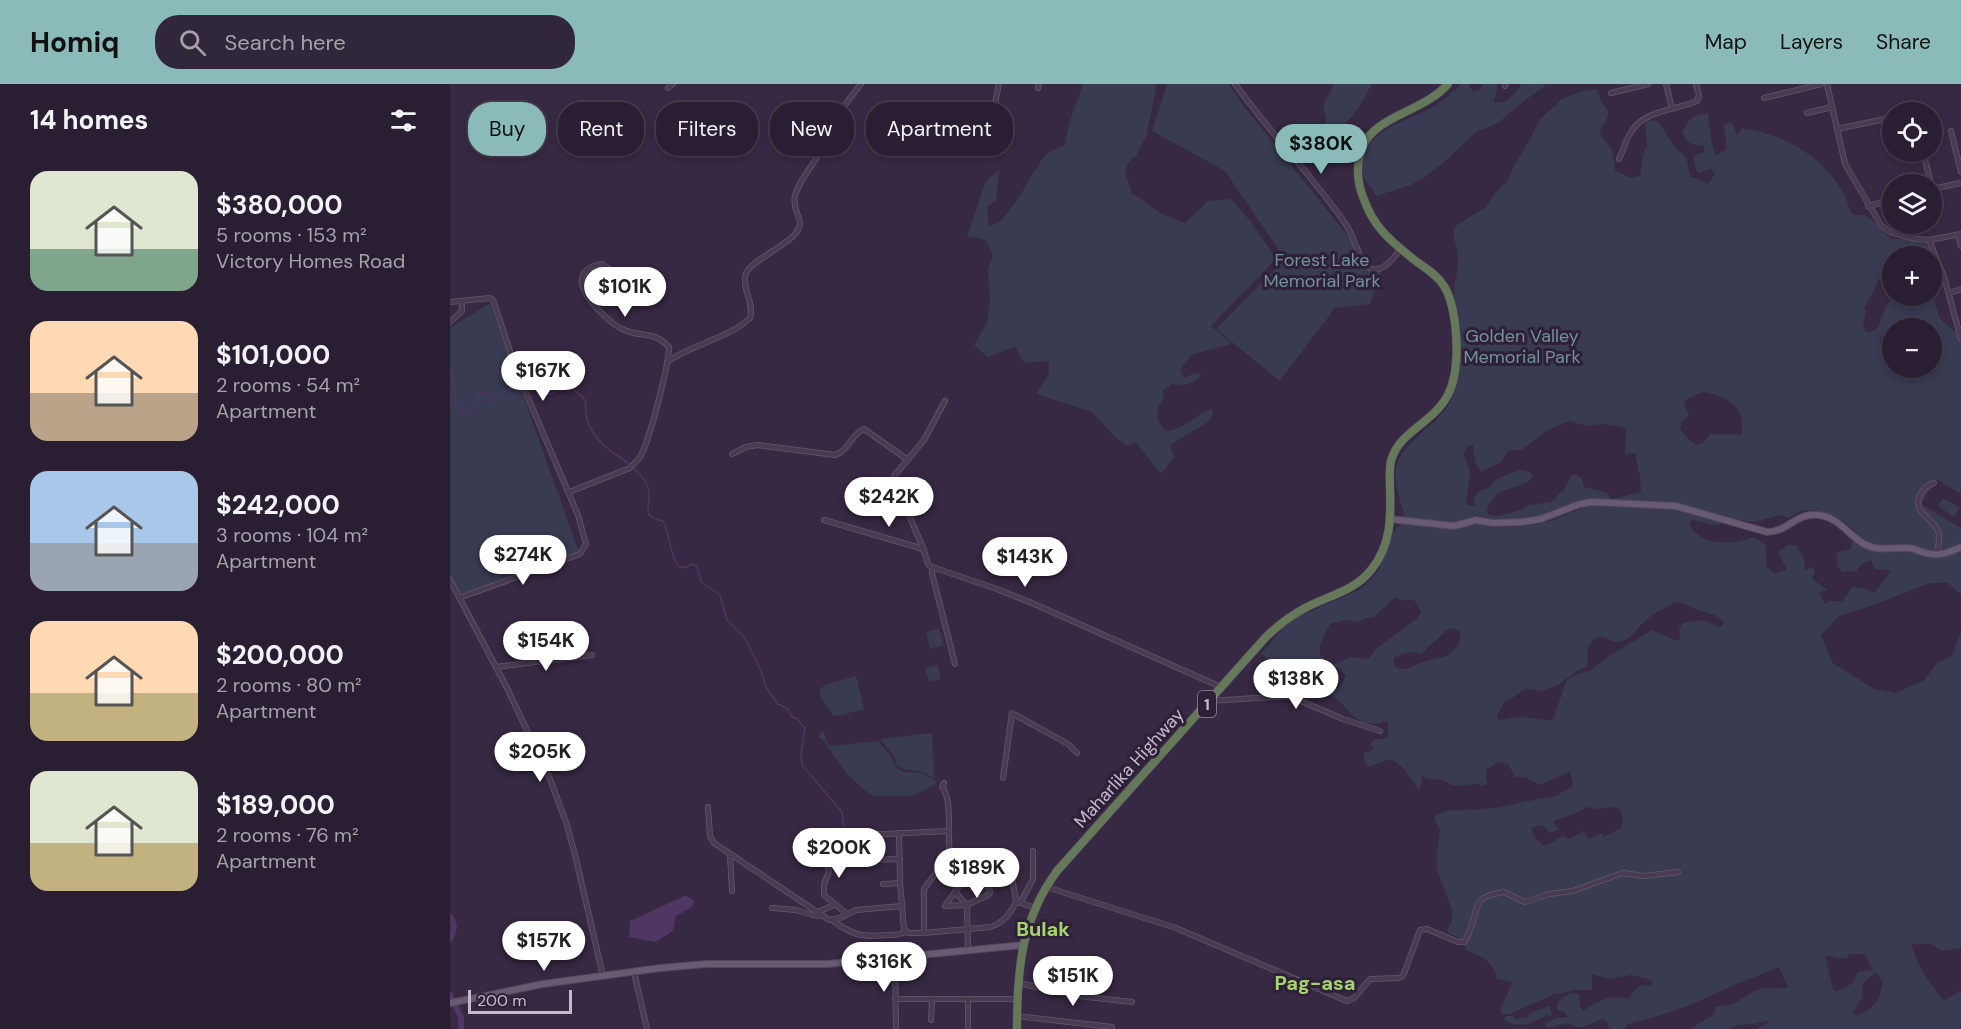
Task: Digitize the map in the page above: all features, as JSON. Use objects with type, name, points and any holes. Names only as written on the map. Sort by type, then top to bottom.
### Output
[{"type":"highway","name":"1","points":[[1401,249],[1379,230],[1366,205],[1360,186],[1360,155],[1369,136],[1378,126],[1425,103],[1448,84]]},
{"type":"highway","name":"Maharlika Highway","points":[[1017,1029],[1018,983],[1023,945],[1035,908],[1046,887],[1065,861],[1265,638],[1281,623],[1307,607],[1350,588],[1368,575],[1385,549],[1390,519],[1390,469],[1394,453],[1402,441],[1441,406],[1448,394],[1456,361],[1454,323],[1449,295],[1444,285],[1435,276],[1401,249]]},
{"type":"main road","points":[[1390,519],[1454,526],[1476,520],[1493,523],[1522,522],[1551,516],[1587,502],[1664,504],[1767,532],[1780,530],[1805,515],[1824,516],[1835,520],[1857,539],[1871,547],[1886,550],[1911,548],[1936,555],[1961,547]]},
{"type":"main road","points":[[450,1003],[543,984],[707,964],[803,964],[1023,945]]},
{"type":"street","points":[[668,362],[689,348],[729,332],[750,318],[747,272],[799,230],[800,222],[794,207],[796,192],[845,106],[861,84]]},
{"type":"street","points":[[995,102],[999,84]]},
{"type":"street","points":[[1235,84],[1270,132],[1348,228],[1368,267],[1378,269],[1384,266],[1401,249]]},
{"type":"street","points":[[1611,93],[1648,84]]},
{"type":"street","points":[[1666,84],[1672,109]]},
{"type":"street","points":[[1619,159],[1635,127],[1651,116],[1698,100],[1696,84]]},
{"type":"street","points":[[1764,98],[1821,84]]},
{"type":"street","points":[[1827,84],[1845,164],[1881,225],[1890,232],[1916,239],[1929,240],[1959,234],[1961,246]]},
{"type":"street","points":[[1807,113],[1832,107]]},
{"type":"street","points":[[1837,129],[1882,120]]},
{"type":"street","points":[[1951,131],[1961,172]]},
{"type":"street","points":[[1942,186],[1961,183]]},
{"type":"street","points":[[1868,206],[1882,203]]},
{"type":"street","points":[[1929,240],[1940,264],[1960,339]]},
{"type":"street","points":[[568,492],[630,468],[640,457],[668,362],[669,347],[662,340],[652,335],[631,333],[622,329],[601,312],[585,291],[583,274],[591,266],[602,264],[610,269],[622,291]]},
{"type":"street","points":[[1949,293],[1961,289]]},
{"type":"street","points":[[450,302],[490,298],[493,300],[517,372],[586,539],[584,550],[580,554],[459,598]]},
{"type":"street","points":[[450,322],[462,311],[462,301]]},
{"type":"street","points":[[945,401],[924,440],[895,472],[894,478],[924,550],[927,564],[931,567],[955,664]]},
{"type":"street","points":[[732,454],[746,447],[757,445],[835,455],[844,451],[857,433],[864,429],[908,460]]},
{"type":"street","points":[[1934,483],[1924,488],[1919,496],[1918,506],[1938,531],[1939,543],[1936,555]]},
{"type":"street","points":[[824,520],[924,550]]},
{"type":"street","points":[[931,567],[935,566],[1032,603],[1221,687]]},
{"type":"street","points":[[450,580],[496,667],[550,779],[567,825],[603,976]]},
{"type":"street","points":[[496,667],[592,655]]},
{"type":"street","points":[[1209,701],[1289,696],[1343,719],[1380,731]]},
{"type":"street","points":[[1003,778],[1012,713],[1068,744],[1077,753]]},
{"type":"street","points":[[924,933],[924,889],[950,854],[948,802],[946,792],[942,787],[944,783]]},
{"type":"street","points":[[708,807],[711,840],[820,914],[847,930],[866,937],[900,934],[906,931],[924,933],[984,929],[998,924],[1011,912],[1033,879],[1033,851]]},
{"type":"street","points":[[864,835],[948,831]]},
{"type":"street","points":[[899,833],[900,883],[906,931]]},
{"type":"street","points":[[824,846],[829,872],[824,881],[824,895],[847,914]]},
{"type":"street","points":[[950,854],[972,868]]},
{"type":"street","points":[[730,855],[732,891]]},
{"type":"street","points":[[866,860],[900,859]]},
{"type":"street","points":[[945,906],[972,868],[984,863],[1003,860],[1010,864],[1018,902]]},
{"type":"street","points":[[938,906],[967,905],[990,893],[984,863]]},
{"type":"street","points":[[1046,887],[1194,935],[1347,1001],[1354,998],[1372,978],[1403,976],[1420,930],[1426,929],[1458,942],[1464,942],[1470,933],[1478,905],[1484,898],[1504,891],[1525,902],[1549,894],[1573,891],[1622,873],[1645,876],[1678,873]]},
{"type":"street","points":[[883,884],[900,883]]},
{"type":"street","points":[[955,892],[967,905],[968,950]]},
{"type":"street","points":[[1018,902],[1035,908]]},
{"type":"street","points":[[772,908],[796,910],[812,915],[820,914],[834,905]]},
{"type":"street","points":[[832,920],[861,909],[902,906]]},
{"type":"street","points":[[895,957],[896,1029]]},
{"type":"street","points":[[634,972],[647,1029]]},
{"type":"street","points":[[1018,983],[1079,996],[1132,1002]]},
{"type":"street","points":[[895,999],[1017,999]]},
{"type":"street","points":[[931,1020],[932,999]]},
{"type":"street","points":[[968,999],[968,1029]]},
{"type":"street","points":[[1017,1016],[1112,1027]]},
{"type":"green space","points":[[1083,84],[1157,84],[1146,137],[1136,156],[1128,163],[1125,173],[1132,193],[1162,214],[1185,223],[1208,201],[1231,199],[1251,222],[1276,259],[1211,326],[1232,344],[1193,354],[1180,370],[1184,378],[1195,373],[1200,373],[1201,376],[1184,385],[1172,384],[1162,391],[1164,398],[1157,415],[1166,431],[1174,430],[1213,409],[1208,422],[1170,445],[1174,457],[1161,474],[1135,442],[1128,446],[1114,436],[1092,412],[1036,394],[1049,374],[1049,361],[1024,363],[1015,347],[988,357],[974,345],[987,323],[990,301],[988,269],[993,255],[986,241],[975,237],[967,238],[985,182],[999,170],[996,201],[987,207],[989,226],[1005,216],[1045,156],[1065,145],[1069,124]]},
{"type":"green space","name":"Forest Lake Memorial Park","points":[[1167,84],[1229,84],[1242,104],[1352,241],[1364,269],[1381,271],[1370,304],[1335,308],[1280,381],[1216,329],[1285,259],[1225,171],[1152,131]]},
{"type":"green space","points":[[1334,84],[1372,84],[1360,106],[1349,119],[1329,132],[1323,127],[1326,120],[1323,105]]},
{"type":"green space","points":[[1461,84],[1470,84],[1469,87],[1474,92],[1479,90],[1483,84],[1498,84],[1494,101],[1503,102],[1510,98],[1522,84],[1547,84],[1498,123],[1476,132],[1425,177],[1411,185],[1376,196],[1362,173],[1362,159],[1367,147],[1387,129],[1436,105]]},
{"type":"green space","name":"Golden Valley Memorial Park","points":[[1597,89],[1602,103],[1608,110],[1608,117],[1600,130],[1601,135],[1612,150],[1615,170],[1630,178],[1640,176],[1647,145],[1645,123],[1651,120],[1659,122],[1673,145],[1686,157],[1690,176],[1708,184],[1715,174],[1711,169],[1699,173],[1693,156],[1705,152],[1703,145],[1690,143],[1682,131],[1692,118],[1708,113],[1711,140],[1716,156],[1727,149],[1724,125],[1732,122],[1737,135],[1742,128],[1788,142],[1815,159],[1837,182],[1851,213],[1868,216],[1882,229],[1882,234],[1887,234],[1892,239],[1905,239],[1927,246],[1882,246],[1882,274],[1864,309],[1866,312],[1863,325],[1866,332],[1875,330],[1887,306],[1936,306],[1940,318],[1882,318],[1882,336],[1879,341],[1882,346],[1882,378],[1942,378],[1942,321],[1961,335],[1961,494],[1936,479],[1921,504],[1961,528],[1961,595],[1948,583],[1930,583],[1839,616],[1821,635],[1833,663],[1874,689],[1896,693],[1924,680],[1938,662],[1952,656],[1961,631],[1961,948],[1942,951],[1931,944],[1911,944],[1924,974],[1944,1001],[1961,990],[1961,1029],[1756,1029],[1769,1022],[1766,1021],[1737,1025],[1730,1029],[1690,1029],[1713,1015],[1716,1007],[1735,1003],[1760,989],[1788,987],[1779,967],[1688,1006],[1628,1024],[1624,1029],[1609,1029],[1607,1022],[1602,1019],[1582,1027],[1568,1023],[1548,1028],[1544,1024],[1556,1018],[1568,1017],[1556,1007],[1561,999],[1568,995],[1574,993],[1579,995],[1583,1011],[1605,999],[1616,997],[1628,999],[1639,986],[1649,986],[1653,983],[1651,980],[1632,975],[1609,979],[1592,974],[1592,990],[1557,993],[1510,1014],[1502,1014],[1501,1007],[1513,982],[1497,979],[1490,964],[1482,957],[1466,950],[1462,941],[1449,934],[1447,929],[1452,922],[1452,910],[1437,870],[1440,830],[1435,816],[1447,811],[1495,808],[1556,796],[1573,786],[1570,772],[1539,785],[1525,777],[1515,777],[1508,764],[1498,762],[1487,769],[1488,783],[1482,786],[1480,784],[1453,786],[1444,781],[1422,776],[1420,791],[1402,767],[1391,759],[1367,767],[1363,754],[1373,750],[1370,744],[1375,739],[1388,737],[1388,723],[1384,721],[1376,724],[1362,722],[1308,678],[1287,672],[1261,654],[1285,626],[1297,617],[1359,590],[1373,578],[1382,563],[1392,534],[1401,525],[1407,523],[1399,496],[1396,469],[1406,448],[1443,413],[1455,390],[1458,373],[1460,330],[1454,290],[1458,258],[1454,227],[1486,207],[1495,193],[1507,182],[1539,120],[1562,99],[1582,91]],"holes":[[[1703,392],[1720,396],[1738,410],[1742,425],[1741,435],[1710,434],[1704,442],[1697,445],[1689,440],[1680,429],[1682,421],[1689,415],[1684,405],[1687,399]],[[1569,421],[1586,426],[1606,424],[1626,428],[1625,454],[1635,453],[1641,492],[1610,500],[1608,493],[1584,487],[1582,478],[1571,475],[1565,488],[1551,502],[1529,505],[1522,510],[1498,516],[1489,515],[1488,506],[1498,493],[1528,482],[1533,477],[1530,472],[1521,470],[1503,476],[1494,481],[1489,488],[1480,491],[1473,498],[1475,505],[1466,504],[1470,472],[1464,454],[1467,447],[1473,445],[1475,462],[1481,472],[1501,462],[1509,450],[1521,450],[1548,430]],[[1591,500],[1595,504],[1550,521],[1531,525],[1490,525],[1472,518],[1476,515],[1506,520],[1534,518]],[[1814,510],[1833,515],[1848,525],[1858,535],[1851,549],[1837,552],[1837,565],[1842,572],[1856,571],[1862,564],[1871,560],[1875,569],[1891,570],[1875,593],[1863,588],[1852,587],[1843,601],[1829,601],[1825,604],[1819,592],[1828,590],[1812,579],[1815,573],[1813,567],[1806,570],[1805,562],[1797,546],[1788,545],[1778,552],[1787,570],[1774,573],[1766,566],[1766,546],[1754,537],[1727,543],[1710,541],[1695,532],[1689,525],[1691,520],[1715,525],[1728,519],[1755,522],[1780,515],[1788,518],[1801,511]],[[1395,597],[1403,601],[1411,599],[1415,601],[1421,612],[1418,618],[1377,648],[1369,658],[1351,657],[1335,664],[1322,656],[1321,642],[1330,624],[1345,620],[1359,622],[1374,617]],[[1676,602],[1715,616],[1724,623],[1721,627],[1702,621],[1683,623],[1679,628],[1680,639],[1677,641],[1652,630],[1609,656],[1590,671],[1577,674],[1567,680],[1553,719],[1522,717],[1498,719],[1497,716],[1505,701],[1523,690],[1541,691],[1560,684],[1578,670],[1586,667],[1588,646],[1596,638],[1604,637],[1618,642],[1622,641],[1630,637],[1651,616]],[[1453,628],[1459,631],[1461,638],[1456,648],[1447,656],[1406,669],[1394,666],[1393,659],[1409,653],[1421,654],[1447,630]],[[1324,662],[1341,669],[1346,677],[1337,690],[1314,674],[1318,664]],[[1586,807],[1596,809],[1617,807],[1623,816],[1621,828],[1604,837],[1602,833],[1588,839],[1584,831],[1569,839],[1563,835],[1550,844],[1543,845],[1533,836],[1532,828],[1541,825],[1549,833],[1559,830],[1553,822]],[[1850,954],[1865,954],[1873,970],[1858,972],[1853,983],[1836,992],[1833,989],[1825,955],[1846,958]],[[1876,973],[1883,982],[1878,999],[1868,1010],[1857,1016],[1853,1013],[1863,996],[1863,985]]]},
{"type":"green space","points":[[490,303],[579,552],[459,598],[450,582],[450,328]]},
{"type":"green space","points":[[1943,498],[1960,508],[1954,517],[1938,506]]},
{"type":"green space","points":[[939,628],[944,645],[930,649],[926,632]]},
{"type":"green space","points":[[937,665],[941,679],[929,682],[925,668]]},
{"type":"green space","points":[[856,676],[864,709],[839,716],[833,715],[820,696],[819,690],[825,685]]},
{"type":"green space","points":[[823,730],[829,746],[878,741],[892,758],[896,768],[904,772],[921,773],[935,780],[936,784],[912,796],[875,796],[868,793],[848,775],[823,740],[818,737]]},
{"type":"green space","points":[[932,733],[934,778],[920,771],[897,766],[894,756],[880,739]]},
{"type":"green space","points":[[1549,1006],[1551,1017],[1547,1015],[1531,1023],[1520,1025],[1504,1020],[1506,1016],[1512,1016],[1517,1020],[1522,1017],[1526,1018],[1530,1013]]},
{"type":"shaded area","points":[[686,895],[694,901],[692,907],[676,916],[673,931],[656,942],[629,937],[630,921]]},
{"type":"waterway","points":[[450,371],[453,376],[456,407],[462,413],[472,409],[481,393],[484,392],[492,402],[500,394],[519,384]]},
{"type":"waterway","points":[[525,381],[537,380],[544,395],[570,386],[585,400],[587,419],[598,440],[629,464]]},
{"type":"waterway","points":[[633,468],[647,485],[649,514],[663,521],[679,567],[685,568],[692,564],[697,566],[701,582],[720,595],[727,620],[745,638],[766,687],[778,704],[788,709],[792,717],[805,728],[801,754],[802,765],[842,812],[844,829]]},
{"type":"waterway","points":[[450,917],[454,928],[450,939]]},
{"type":"waterway","points":[[450,995],[461,1017],[461,1029]]},
{"type":"district","name":"Bulak","points":[[1043,929]]},
{"type":"district","name":"Pag-asa","points":[[1315,983]]}]
